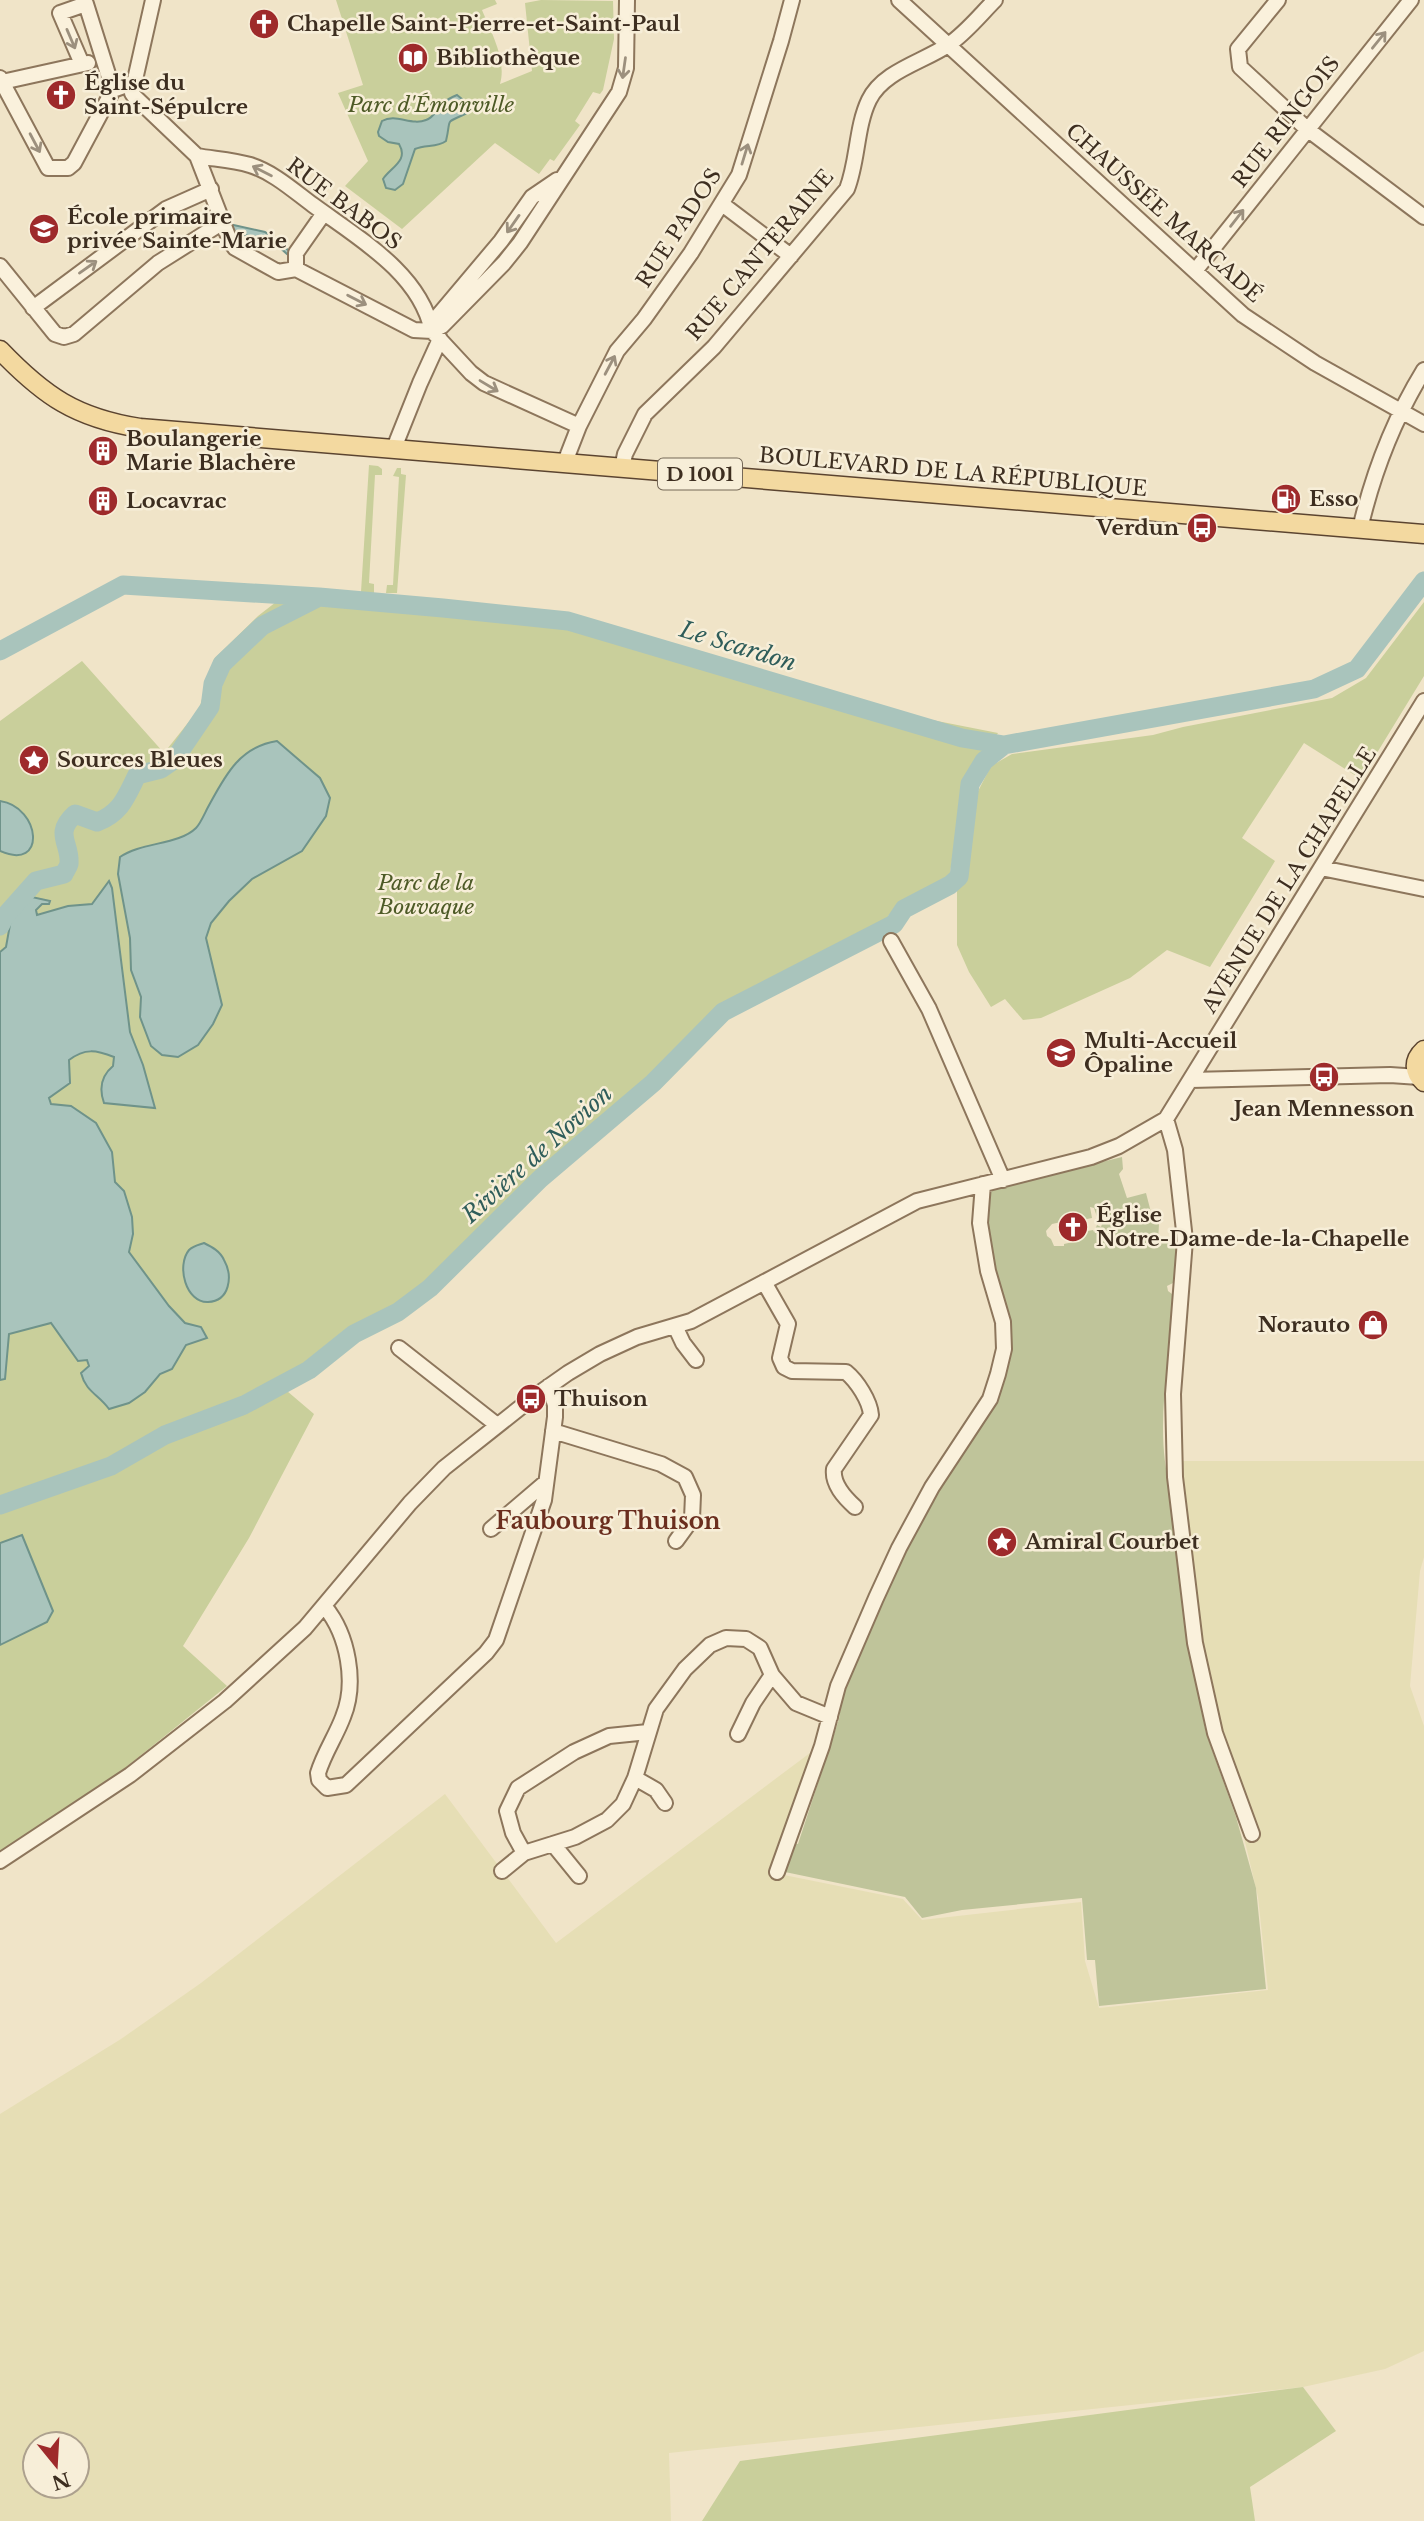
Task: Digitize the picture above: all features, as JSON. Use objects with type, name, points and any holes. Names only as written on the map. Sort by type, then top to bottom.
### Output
[{"type":"main road","name":"BOULEVARD DE LA RÉPUBLIQUE","points":[[0,350],[26,376],[57,400],[105,422],[140,428],[1424,534]]},
{"type":"main road","name":"BOULEVARD DE LA RÉPUBLIQUE","points":[[0,365],[33,395],[65,416],[96,428],[135,436],[1424,544]]},
{"type":"street","points":[[153,0],[136,75],[134,96],[197,156],[235,248],[278,272],[296,269],[414,330],[436,335],[471,373],[484,383],[579,426]]},
{"type":"street","points":[[394,448],[436,335],[520,243],[619,92],[626,68],[627,0]]},
{"type":"street","name":"RUE PADOS","points":[[565,462],[579,426],[618,351],[644,320],[739,175],[792,0]]},
{"type":"street","name":"CHAUSSÉE MARCADÉ","points":[[898,0],[950,44],[1256,325],[1315,363],[1424,424]]},
{"type":"street","name":"RUE CANTERAINE","points":[[622,467],[625,454],[645,414],[714,347],[847,189],[853,175],[864,111],[870,97],[878,87],[898,73],[950,44],[995,0]]},
{"type":"street","points":[[1278,0],[1238,49],[1240,67],[1307,129],[1424,217]]},
{"type":"street","name":"RUE RINGOIS","points":[[1195,271],[1411,0]]},
{"type":"street","points":[[82,64],[57,6],[86,2],[110,95]]},
{"type":"street","points":[[103,63],[82,64],[1,80],[48,167],[68,168],[74,163],[110,95],[136,75]]},
{"type":"street","name":"RUE BABOS","points":[[197,156],[251,165],[276,178],[385,258],[411,286],[429,315],[436,335]]},
{"type":"street","points":[[33,307],[166,209],[211,189]]},
{"type":"street","points":[[722,204],[791,256]]},
{"type":"street","points":[[296,269],[296,253],[324,213]]},
{"type":"street","points":[[0,266],[55,334],[64,337],[74,334],[158,263],[223,222]]},
{"type":"street","points":[[1360,529],[1368,495],[1401,410],[1424,370]]},
{"type":"street","name":"AVENUE DE LA CHAPELLE","points":[[1166,1119],[1424,701]]},
{"type":"street","points":[[1321,869],[1424,889]]},
{"type":"street","points":[[891,941],[929,1009],[1003,1180]]},
{"type":"street","points":[[1191,1080],[1422,1072]]},
{"type":"street","points":[[0,1861],[97,1798],[225,1701],[284,1649],[325,1607],[410,1503],[444,1468],[549,1386],[600,1354],[637,1337],[691,1321],[917,1201],[1091,1157],[1119,1146],[1166,1119],[1175,1150],[1185,1240],[1173,1394],[1178,1503],[1195,1643],[1215,1733],[1252,1834]]},
{"type":"street","points":[[777,1872],[822,1746],[838,1686],[899,1548],[932,1487],[990,1399],[998,1374],[1004,1349],[1003,1322],[988,1271],[980,1223],[983,1184]]},
{"type":"street","points":[[764,1282],[788,1324],[780,1358],[784,1367],[792,1371],[846,1372],[871,1407],[871,1415],[834,1469],[833,1476],[843,1496],[855,1507]]},
{"type":"street","points":[[675,1326],[683,1343],[696,1360]]},
{"type":"street","points":[[399,1348],[497,1425]]},
{"type":"street","points":[[325,1607],[336,1621],[349,1666],[349,1697],[344,1717],[318,1773],[319,1780],[327,1788],[337,1788],[345,1785],[486,1653],[496,1640],[544,1500],[555,1405],[549,1386]]},
{"type":"street","points":[[553,1431],[661,1464],[685,1476],[693,1495],[692,1519],[676,1541]]},
{"type":"street","points":[[491,1529],[546,1482]]},
{"type":"street","points":[[502,1871],[524,1853],[575,1837],[607,1820],[623,1804],[635,1778],[656,1709],[685,1669],[710,1645],[726,1638],[746,1639],[760,1647],[772,1675],[796,1703],[830,1717]]},
{"type":"street","points":[[738,1734],[753,1703],[772,1675]]},
{"type":"street","points":[[524,1853],[513,1833],[507,1811],[518,1788],[574,1752],[609,1736],[648,1732]]},
{"type":"street","points":[[635,1778],[656,1790],[665,1803]]},
{"type":"street","points":[[553,1844],[579,1876]]},
{"type":"shaded area","points":[[1181,1461],[1424,1461],[1424,1557],[1420,1571],[1410,1686],[1424,1726],[1424,2351],[1385,2369],[1303,2387],[669,2453],[671,2521],[0,2521],[0,2114],[121,2039],[201,1983],[445,1794],[556,1943],[814,1750],[774,1873],[903,1899],[922,1920],[1081,1902],[1085,1961],[1099,2008],[1268,1990],[1258,1897],[1191,1611]]},
{"type":"green space","name":"Parc d'Émonville","points":[[336,0],[495,0],[497,4],[482,10],[500,56],[500,84],[532,71],[525,3],[541,0],[613,1],[614,39],[603,90],[600,94],[593,92],[575,121],[580,125],[554,161],[550,159],[539,174],[495,143],[402,229],[345,186],[368,161],[338,93],[363,85]]},
{"type":"green space","points":[[369,465],[382,469],[382,475],[375,475],[369,583],[374,584],[374,593],[361,592]]},
{"type":"green space","points":[[397,468],[401,468],[401,474],[406,475],[397,593],[386,593],[387,585],[393,585],[399,477],[393,476]]},
{"type":"green space","name":"Parc de la Bouvaque","points":[[294,588],[399,600],[476,603],[574,615],[922,718],[998,733],[965,782],[949,879],[901,903],[888,916],[892,930],[726,1017],[656,1085],[543,1182],[431,1291],[398,1315],[357,1336],[287,1391],[314,1414],[249,1538],[183,1646],[227,1686],[84,1801],[0,1852],[0,721],[82,661],[164,753],[199,709],[214,659],[258,616]]},
{"type":"green space","points":[[1424,602],[1424,676],[1361,779],[1304,743],[1242,838],[1275,861],[1210,967],[1167,950],[1130,978],[1041,1018],[1023,1020],[1005,999],[991,1007],[969,972],[957,945],[957,887],[969,862],[975,797],[991,766],[1012,754],[1153,735],[1332,698],[1366,678]]},
{"type":"green space","points":[[1122,1157],[1123,1169],[1119,1174],[1127,1198],[1146,1193],[1154,1224],[1159,1224],[1158,1241],[1179,1241],[1175,1282],[1167,1286],[1175,1301],[1164,1398],[1166,1471],[1172,1495],[1190,1655],[1206,1733],[1236,1817],[1256,1888],[1266,1989],[1099,2006],[1095,1960],[1087,1960],[1082,1898],[962,1910],[922,1918],[905,1897],[785,1872],[793,1843],[798,1844],[839,1719],[844,1685],[884,1585],[1004,1369],[995,1281],[985,1228],[987,1195],[996,1188]],"holes":[[[1090,1207],[1094,1208],[1101,1227],[1097,1225],[1094,1232],[1072,1234],[1073,1242],[1054,1246],[1046,1231],[1052,1224],[1092,1218]]]},
{"type":"green space","points":[[1303,2387],[1336,2431],[1250,2487],[1255,2521],[702,2521],[740,2461]]},
{"type":"water","points":[[457,95],[468,104],[467,113],[450,122],[446,141],[415,149],[403,184],[395,190],[386,188],[383,179],[398,163],[402,150],[399,144],[388,142],[379,136],[382,121],[393,118],[415,122],[426,120],[440,106]]},
{"type":"water","points":[[229,224],[265,232],[292,253],[290,257],[278,246],[264,239],[233,235]]},
{"type":"water","points":[[277,741],[320,778],[330,798],[326,816],[302,851],[252,879],[211,923],[206,938],[222,1005],[198,1045],[178,1057],[162,1055],[151,1046],[140,1017],[141,997],[131,970],[130,938],[118,874],[120,857],[189,834],[199,824],[226,775],[242,757],[263,744]]},
{"type":"water","points":[[0,801],[14,806],[24,814],[30,825],[33,836],[26,853],[15,855],[0,851]]},
{"type":"water","points":[[109,881],[130,1032],[155,1108],[104,1103],[102,1083],[113,1066],[114,1057],[96,1052],[80,1053],[69,1060],[70,1083],[49,1098],[51,1104],[71,1106],[96,1123],[112,1152],[115,1182],[124,1191],[132,1217],[133,1234],[129,1252],[169,1306],[185,1323],[201,1327],[207,1338],[186,1345],[172,1369],[160,1374],[145,1392],[129,1403],[109,1409],[83,1379],[81,1373],[89,1366],[87,1360],[78,1361],[51,1323],[9,1334],[5,1379],[0,1380],[0,952],[6,947],[11,919],[32,897],[50,901],[36,910],[37,915],[68,906],[92,904]]},
{"type":"water","points":[[204,1243],[220,1254],[227,1266],[229,1280],[221,1297],[208,1302],[194,1297],[183,1274],[185,1257],[189,1250]]},
{"type":"water","points":[[22,1535],[53,1611],[47,1622],[0,1645],[0,1543]]},
{"type":"waterway","name":"Le Scardon","points":[[0,651],[123,585],[443,608],[568,621],[962,738],[1004,745],[1314,689],[1357,669],[1424,581]]},
{"type":"waterway","points":[[0,926],[5,916],[36,881],[64,874],[69,864],[64,839],[65,827],[75,814],[97,822],[105,818],[122,803],[137,775],[161,769],[174,760],[210,707],[213,684],[222,664],[262,626],[319,597]]},
{"type":"waterway","name":"Rivière de Novion","points":[[0,1505],[111,1466],[165,1435],[244,1405],[309,1370],[354,1334],[398,1312],[430,1288],[540,1179],[653,1083],[723,1012],[894,924],[904,909],[950,885],[959,877],[970,784],[984,761],[1004,745]]},
{"type":"place","name":"Chapelle Saint-Pierre-et-Saint-Paul","points":[[264,24]]},
{"type":"place","name":"Bibliothèque","points":[[413,58]]},
{"type":"place","name":"Église du Saint-Sépulcre","points":[[61,95]]},
{"type":"place","name":"École primaire privée Sainte-Marie","points":[[44,229]]},
{"type":"place","name":"Boulangerie Marie Blachère","points":[[103,451]]},
{"type":"place","name":"Esso","points":[[1286,499]]},
{"type":"place","name":"Locavrac","points":[[103,501]]},
{"type":"place","name":"Verdun","points":[[1202,528]]},
{"type":"place","name":"Sources Bleues","points":[[34,760]]},
{"type":"place","name":"Multi-Accueil Ôpaline","points":[[1061,1053]]},
{"type":"place","name":"Jean Mennesson","points":[[1324,1077]]},
{"type":"place","name":"Église Notre-Dame-de-la-Chapelle","points":[[1073,1227]]},
{"type":"place","name":"Norauto","points":[[1373,1325]]},
{"type":"place","name":"Thuison","points":[[531,1399]]},
{"type":"place","name":"Amiral Courbet","points":[[1002,1542]]},
{"type":"district","name":"Faubourg Thuison","points":[[608,1521]]}]
